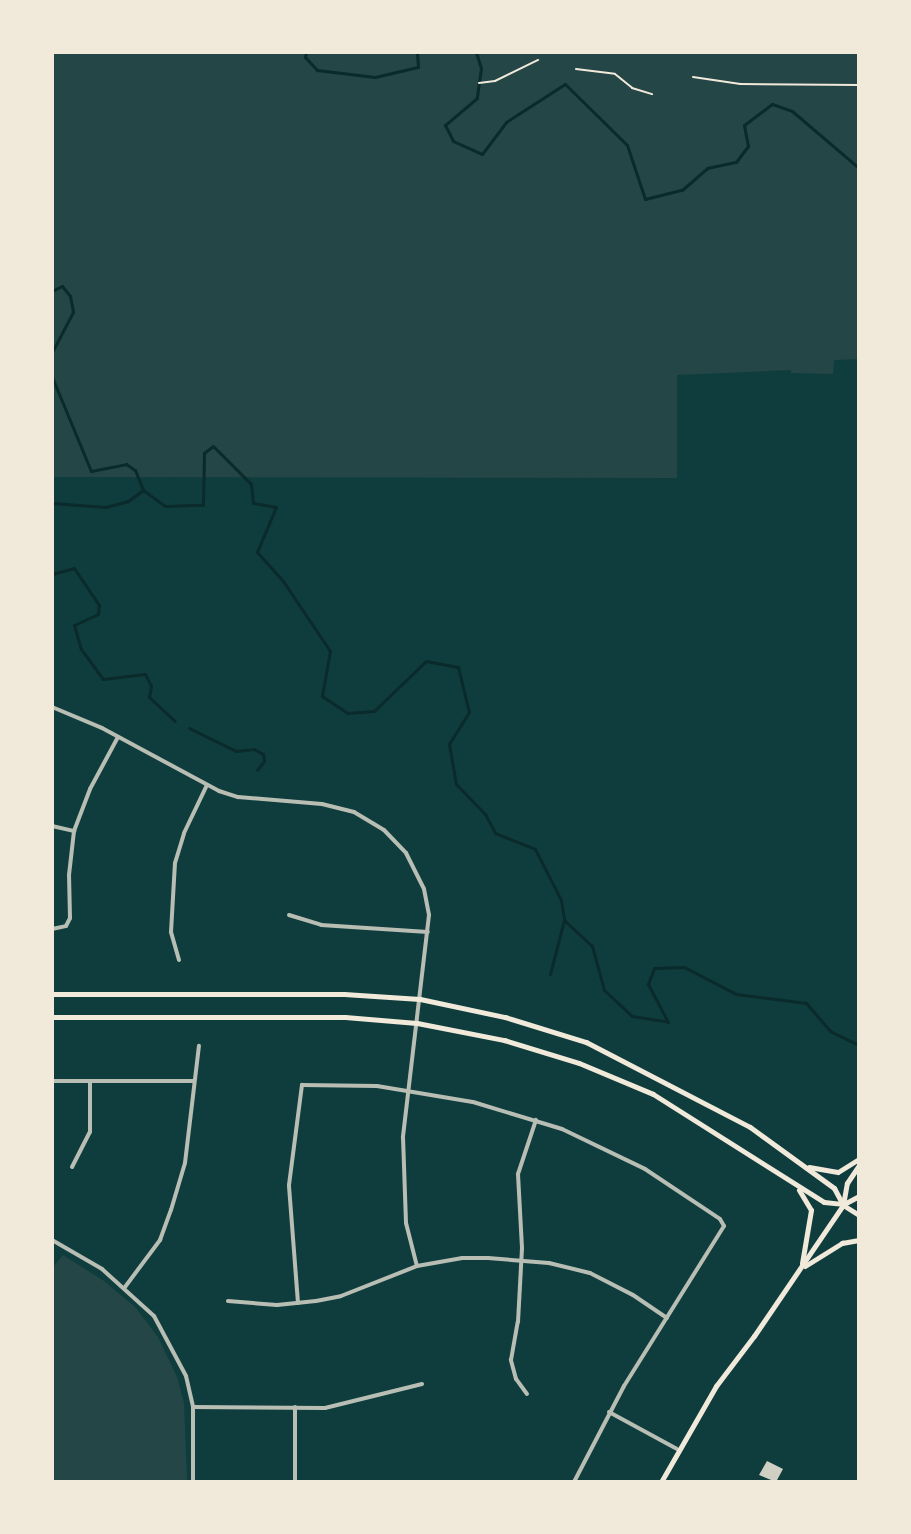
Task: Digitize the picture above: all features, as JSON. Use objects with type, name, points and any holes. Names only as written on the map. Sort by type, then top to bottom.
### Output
[{"type":"main road","points":[[52,994],[313,993],[420,999],[505,1017],[586,1042],[750,1127],[834,1188],[843,1205]]},
{"type":"main road","points":[[52,1017],[318,1016],[417,1023],[504,1040],[620,1079],[693,1117],[824,1202],[843,1205],[859,1215]]},
{"type":"main road","points":[[804,1166],[838,1172],[859,1162]]},
{"type":"main road","points":[[661,1482],[677,1449],[716,1386],[843,1205],[847,1183],[859,1162]]},
{"type":"main road","points":[[796,1186],[811,1210],[801,1268]]},
{"type":"main road","points":[[843,1205],[859,1196]]},
{"type":"main road","points":[[801,1268],[842,1243],[859,1240]]},
{"type":"street","points":[[52,707],[118,737],[207,785],[238,797],[339,807],[384,830],[406,853],[427,901],[428,932],[403,1137],[406,1223],[417,1266]]},
{"type":"street","points":[[52,929],[66,926],[70,918],[69,875],[74,831],[90,789],[118,737]]},
{"type":"street","points":[[179,960],[171,932],[175,863],[184,833],[207,785]]},
{"type":"street","points":[[52,826],[74,831]]},
{"type":"street","points":[[289,915],[321,925],[428,932]]},
{"type":"street","points":[[125,1287],[160,1240],[171,1210],[185,1163],[199,1046]]},
{"type":"street","points":[[52,1081],[193,1081]]},
{"type":"street","points":[[72,1167],[90,1132],[90,1081]]},
{"type":"street","points":[[298,1303],[289,1185],[302,1085],[408,1090],[473,1102],[536,1120],[624,1157],[720,1219],[724,1226],[609,1412],[574,1482]]},
{"type":"street","points":[[527,1394],[516,1379],[511,1360],[521,1261],[518,1174],[536,1120]]},
{"type":"street","points":[[52,1240],[125,1287],[154,1316],[186,1376],[193,1407],[193,1482]]},
{"type":"street","points":[[228,1301],[298,1303],[341,1296],[417,1266],[462,1258],[549,1263],[590,1273],[633,1295],[667,1318]]},
{"type":"street","points":[[193,1407],[341,1406],[422,1384]]},
{"type":"street","points":[[295,1407],[295,1482]]},
{"type":"street","points":[[609,1412],[677,1449]]},
{"type":"path","points":[[479,83],[495,81],[538,60]]},
{"type":"path","points":[[576,69],[615,74],[632,88],[652,94]]},
{"type":"path","points":[[693,77],[740,84],[859,85]]},
{"type":"shaded area","points":[[52,52],[859,52],[859,359],[834,360],[833,374],[791,373],[791,370],[677,375],[677,478],[52,477]]},
{"type":"shaded area","points":[[63,1255],[104,1281],[135,1307],[158,1337],[177,1377],[184,1403],[187,1482],[52,1482],[52,1268]]},
{"type":"building","points":[[767,1461],[783,1469],[776,1482],[759,1475]]},
{"type":"waterway","points":[[306,52],[305,57],[317,70],[375,77],[418,67],[417,52]]},
{"type":"waterway","points":[[476,52],[481,68],[477,98],[445,125],[453,141],[482,154],[506,122],[565,84],[627,145],[645,199],[682,190],[707,168],[736,162],[748,146],[744,125],[772,104],[792,111],[859,168]]},
{"type":"waterway","points":[[52,291],[62,286],[70,296],[73,312],[52,352]]},
{"type":"waterway","points":[[52,377],[91,471],[126,464],[135,470],[143,490],[165,506],[203,505],[204,453],[213,446],[251,484],[253,503],[276,507],[257,552],[283,581],[330,651],[322,696],[347,713],[374,711],[426,661],[458,667],[469,712],[449,744],[456,784],[485,814],[495,833],[535,849],[561,900],[564,920],[592,946],[604,990],[632,1016],[668,1022],[648,984],[654,968],[684,967],[736,994],[806,1003],[830,1031],[859,1045]]},
{"type":"waterway","points":[[52,503],[106,507],[128,501],[143,490]]},
{"type":"waterway","points":[[52,574],[74,568],[99,605],[98,614],[74,625],[81,649],[103,679],[145,674],[151,686],[149,697],[175,721]]},
{"type":"waterway","points":[[189,728],[236,751],[254,749],[263,754],[264,761],[257,770]]},
{"type":"waterway","points":[[550,974],[564,920]]}]
